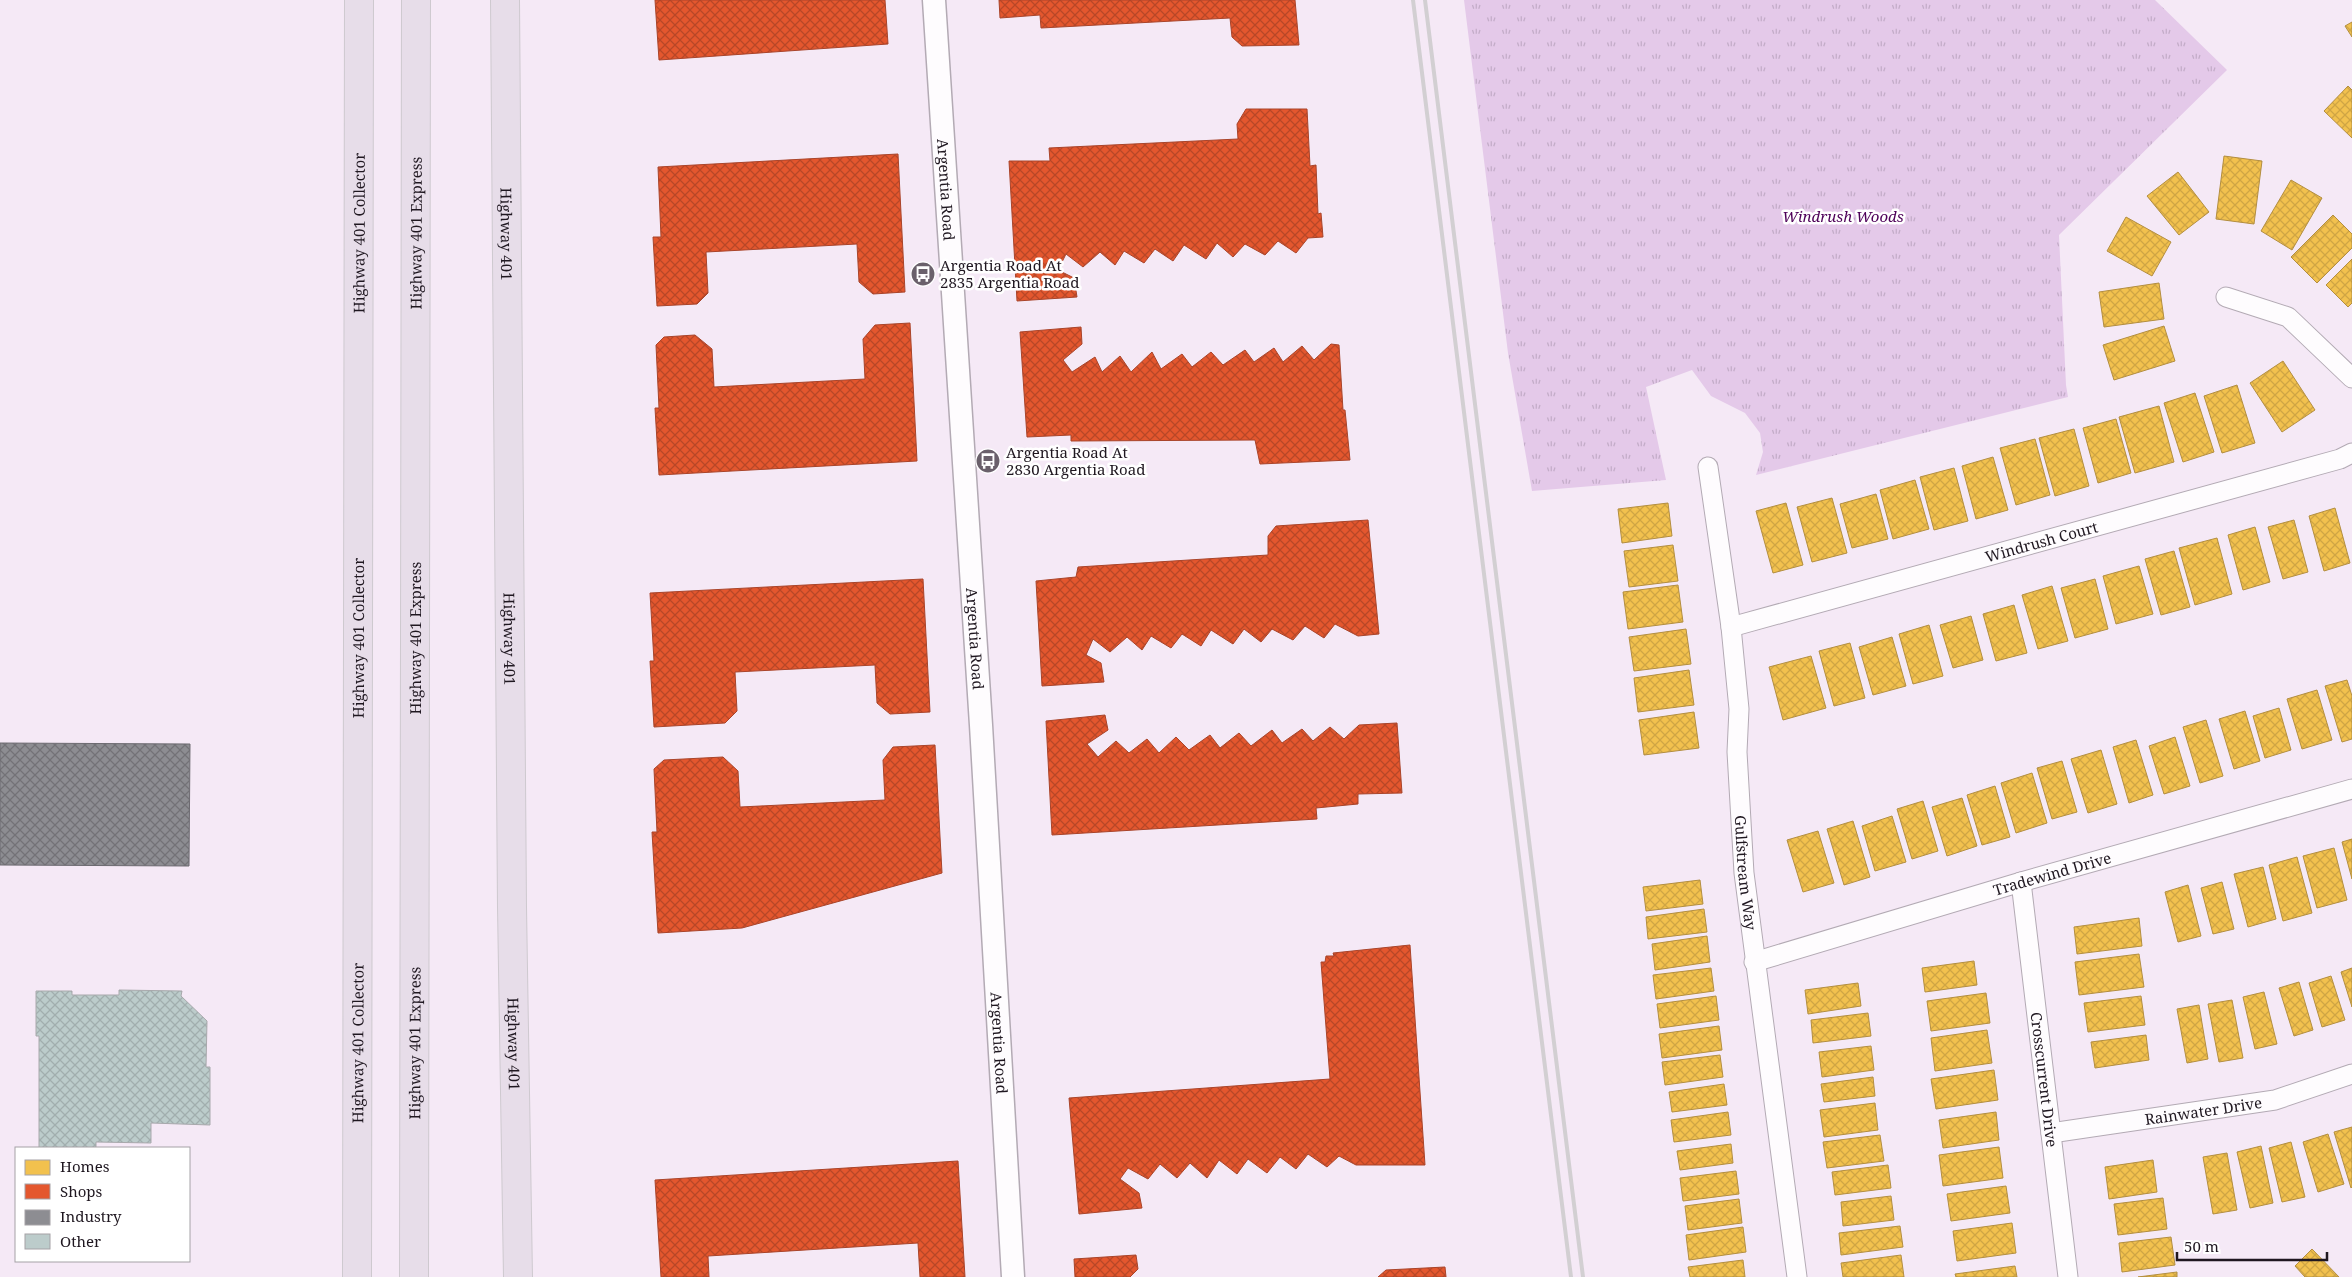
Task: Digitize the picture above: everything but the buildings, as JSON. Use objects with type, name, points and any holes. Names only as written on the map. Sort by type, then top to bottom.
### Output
[{"type":"highway","name":"Highway 401 Collector","points":[[357,1277],[359,0]]},
{"type":"highway","name":"Highway 401 Express","points":[[414,1277],[416,0]]},
{"type":"highway","name":"Highway 401","points":[[504,0],[512,897],[518,1277]]},
{"type":"street","name":"Argentia Road","points":[[934,0],[981,726],[1013,1277]]},
{"type":"street","points":[[2226,297],[2288,317],[2352,378]]},
{"type":"street","name":"Windrush Court","points":[[1731,627],[2340,459],[2352,453]]},
{"type":"street","name":"Gulfstream Way","points":[[1708,467],[1731,627],[1739,709],[1737,752],[1744,873],[1754,962],[1797,1277]]},
{"type":"street","name":"Tradewind Drive","points":[[1754,962],[2021,882],[2352,789]]},
{"type":"street","name":"Crosscurrent Drive","points":[[2021,882],[2068,1277]]},
{"type":"street","name":"Rainwater Drive","points":[[2051,1133],[2275,1100],[2352,1074]]},
{"type":"green space","name":"Windrush Woods","points":[[1464,0],[2155,0],[2227,70],[2059,235],[2068,397],[1756,475],[1763,452],[1760,433],[1745,413],[1711,396],[1692,370],[1646,387],[1666,480],[1532,491],[1508,353]]},
{"type":"railway","points":[[1413,0],[1571,1277]]},
{"type":"railway","points":[[1425,0],[1583,1277]]},
{"type":"place","name":"Argentia Road At 2835 Argentia Road","points":[[923,274]]},
{"type":"place","name":"Argentia Road At 2830 Argentia Road","points":[[988,461]]}]
